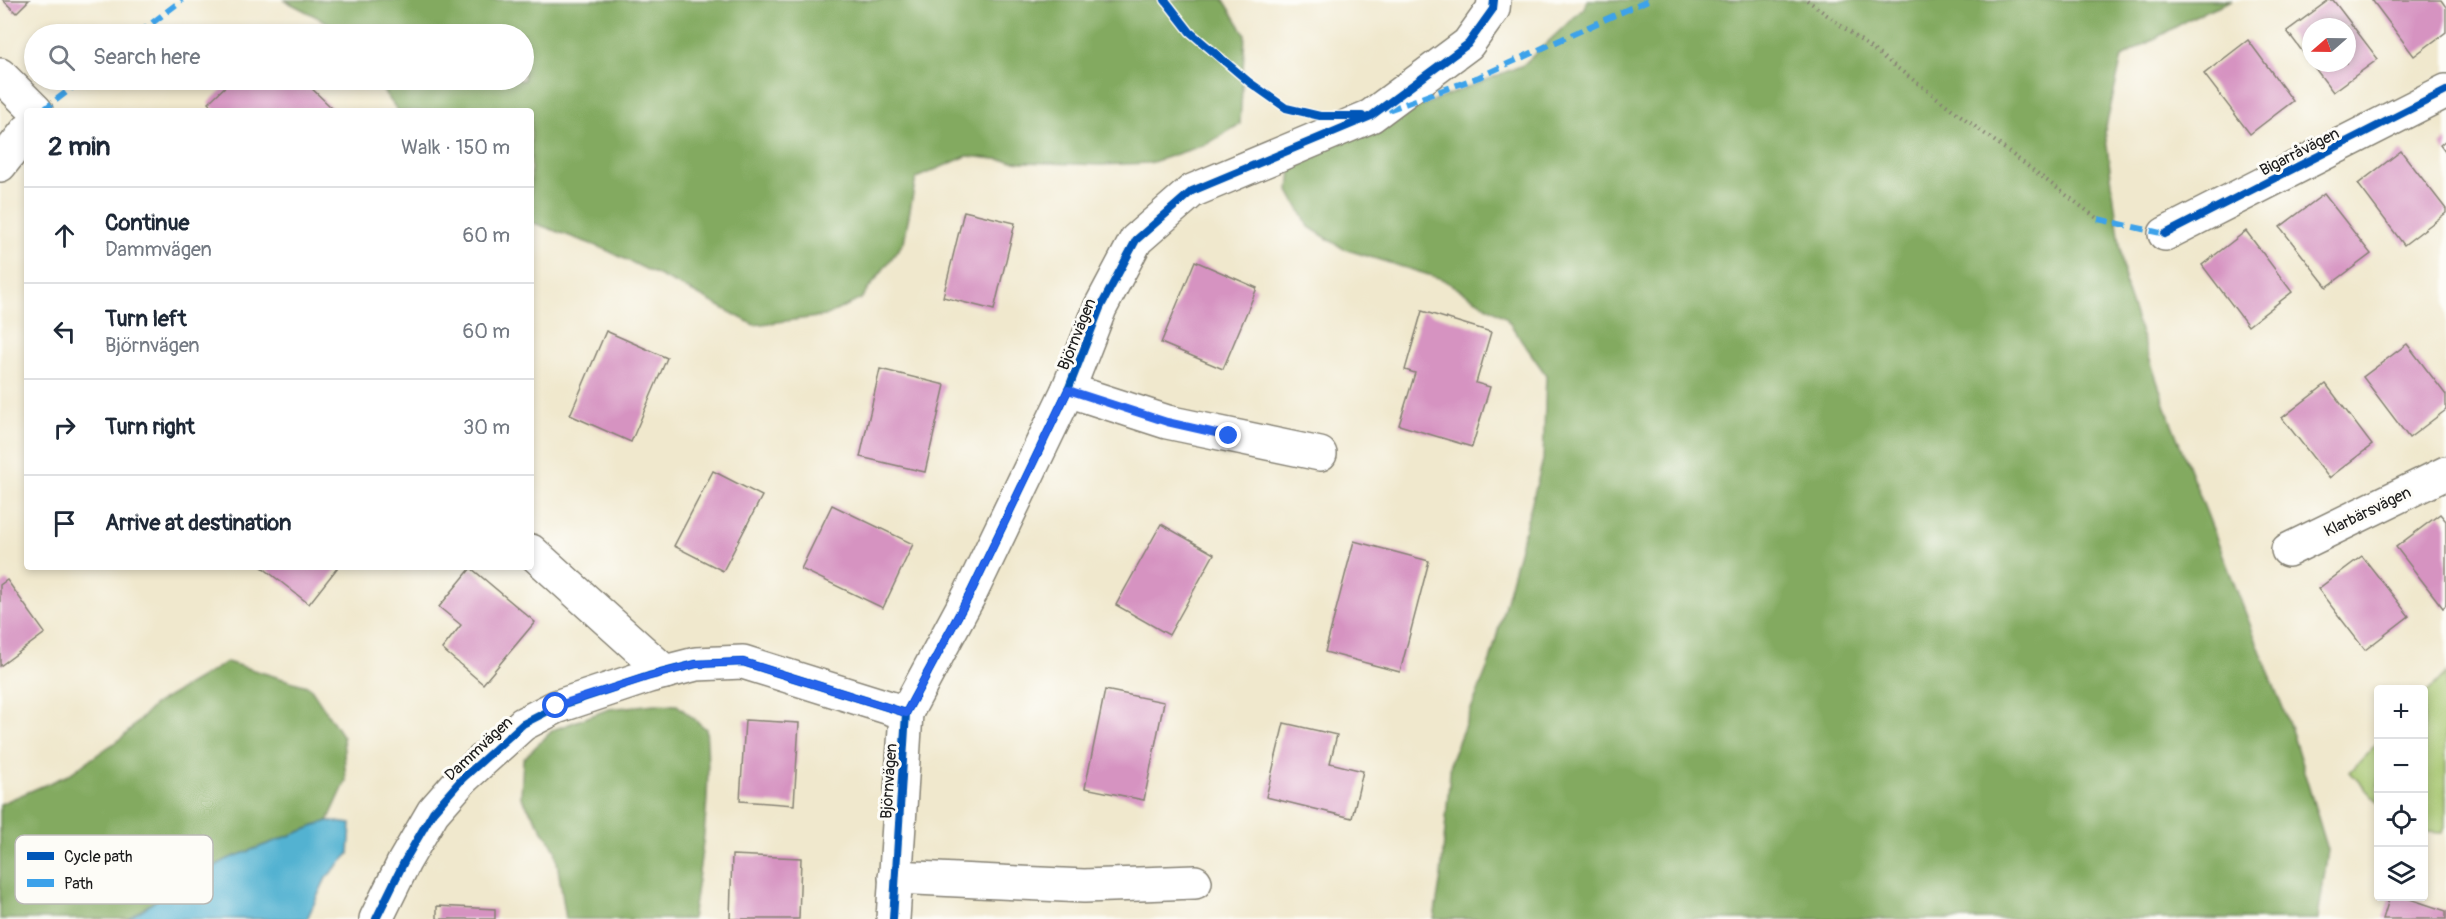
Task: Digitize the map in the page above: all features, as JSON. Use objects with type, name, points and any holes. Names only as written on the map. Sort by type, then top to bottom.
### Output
[{"type":"street","name":"Björnvägen","points":[[893,919],[906,713],[971,592],[1068,390],[1100,308],[1136,240],[1192,191],[1371,116],[1468,44],[1493,9],[1494,0]]},
{"type":"street","points":[[0,75],[33,108]]},
{"type":"street","name":"Bigarråvägen","points":[[2165,234],[2446,92]]},
{"type":"street","points":[[0,165],[24,135]]},
{"type":"street","points":[[1068,390],[1167,422],[1320,454]]},
{"type":"street","name":"Klarbärsvägen","points":[[2288,550],[2446,473]]},
{"type":"street","points":[[534,554],[665,672]]},
{"type":"street","name":"Dammvägen","points":[[376,919],[404,862],[433,812],[462,779],[523,724],[556,706],[696,664],[743,662],[906,713]]},
{"type":"street","points":[[895,877],[1084,885],[1196,882]]},
{"type":"path","points":[[1808,0],[2098,219]]},
{"type":"green space","points":[[284,0],[1224,0],[1245,34],[1240,124],[1207,144],[1150,163],[1101,165],[1023,162],[967,156],[916,178],[904,242],[861,299],[825,316],[754,325],[691,291],[602,248],[534,223],[534,108],[396,108],[382,90],[534,90],[534,24],[330,24]]},
{"type":"green space","points":[[1587,0],[2232,0],[2195,16],[2122,57],[2105,131],[2126,289],[2170,419],[2292,732],[2328,850],[2318,919],[1434,919],[1441,876],[1451,760],[1490,661],[1543,460],[1546,375],[1506,318],[1442,279],[1344,249],[1309,227],[1289,191],[1291,169],[1328,143],[1523,65],[1584,8]]},
{"type":"green space","points":[[227,662],[310,687],[343,737],[346,781],[328,821],[213,867],[213,835],[15,835],[15,904],[150,904],[129,919],[0,919],[0,804],[68,775],[124,736],[154,705]]},
{"type":"green space","points":[[2446,673],[2446,827],[2442,833],[2428,832],[2428,692]]},
{"type":"green space","points":[[655,704],[677,705],[706,729],[707,800],[692,919],[566,919],[555,849],[521,797],[523,759],[553,730],[609,709]]},
{"type":"green space","points":[[2374,746],[2374,799],[2350,772]]},
{"type":"water","points":[[328,821],[351,824],[349,854],[326,878],[307,919],[129,919],[151,904],[213,904],[213,867],[228,859]]},
{"type":"building","points":[[3,0],[29,0],[16,13]]},
{"type":"building","points":[[2329,0],[2333,0],[2347,18],[2305,18]]},
{"type":"building","points":[[2372,0],[2441,0],[2446,7],[2446,32],[2414,56]]},
{"type":"building","points":[[2302,20],[2302,51],[2287,31]]},
{"type":"building","points":[[2356,30],[2378,59],[2333,92],[2318,72],[2356,72]]},
{"type":"building","points":[[2248,40],[2293,101],[2250,134],[2204,74]]},
{"type":"building","points":[[222,90],[313,90],[332,108],[213,108],[208,103]]},
{"type":"building","points":[[2446,140],[2446,153],[2440,145]]},
{"type":"building","points":[[2401,151],[2446,209],[2446,213],[2404,245],[2358,184]]},
{"type":"building","points":[[2324,194],[2371,254],[2327,287],[2280,227]]},
{"type":"building","points":[[964,211],[1015,223],[994,310],[943,297]]},
{"type":"building","points":[[2246,231],[2292,292],[2248,326],[2202,265]]},
{"type":"building","points":[[1195,261],[1257,288],[1223,369],[1161,343]]},
{"type":"building","points":[[1422,311],[1491,332],[1476,383],[1490,387],[1472,447],[1399,425],[1415,373],[1405,370]]},
{"type":"building","points":[[606,331],[667,358],[631,442],[570,415]]},
{"type":"building","points":[[2407,344],[2446,395],[2446,410],[2409,438],[2363,377]]},
{"type":"building","points":[[880,369],[945,385],[925,472],[860,457]]},
{"type":"building","points":[[2326,384],[2372,445],[2329,478],[2282,418]]},
{"type":"building","points":[[713,471],[762,496],[723,571],[674,546]]},
{"type":"building","points":[[832,505],[913,544],[883,608],[801,569]]},
{"type":"building","points":[[2440,514],[2446,521],[2446,605],[2443,608],[2396,547]]},
{"type":"building","points":[[1161,524],[1214,554],[1169,635],[1116,605]]},
{"type":"building","points":[[1354,541],[1429,561],[1400,672],[1325,652]]},
{"type":"building","points":[[2362,556],[2409,616],[2365,650],[2318,589]]},
{"type":"building","points":[[266,570],[336,570],[309,604]]},
{"type":"building","points":[[469,570],[473,570],[535,622],[483,684],[442,649],[461,625],[439,607]]},
{"type":"building","points":[[7,580],[45,633],[0,666],[0,585]]},
{"type":"building","points":[[1105,690],[1164,702],[1144,800],[1085,788]]},
{"type":"building","points":[[745,720],[799,723],[794,805],[740,801]]},
{"type":"building","points":[[1284,723],[1337,735],[1330,763],[1363,771],[1352,818],[1266,797]]},
{"type":"building","points":[[732,855],[801,858],[799,919],[730,919]]},
{"type":"building","points":[[2388,901],[2416,901],[2446,911],[2446,919],[2383,919]]},
{"type":"building","points":[[437,906],[495,909],[495,919],[437,919]]},
{"type":"marked path","points":[[151,24],[182,0]]},
{"type":"marked path","points":[[1388,110],[1479,77],[1648,0]]},
{"type":"marked path","points":[[46,108],[69,90]]},
{"type":"marked path","points":[[2098,219],[2165,234]]},
{"type":"cycle path","points":[[1165,0],[1190,32],[1249,82],[1286,108],[1320,116],[1362,116]]},
{"type":"cycle path","points":[[893,919],[906,713],[971,592],[1068,390],[1100,308],[1136,240],[1192,191],[1371,116],[1468,44],[1493,9],[1494,0]]},
{"type":"cycle path","points":[[2165,234],[2446,91]]},
{"type":"cycle path","points":[[376,919],[404,862],[433,812],[462,779],[523,724],[556,707],[649,676],[696,664],[743,662],[906,713]]},
{"type":"route","points":[[556,706],[696,664],[743,662],[906,713],[971,592],[1068,390],[1167,422],[1229,436]]}]
